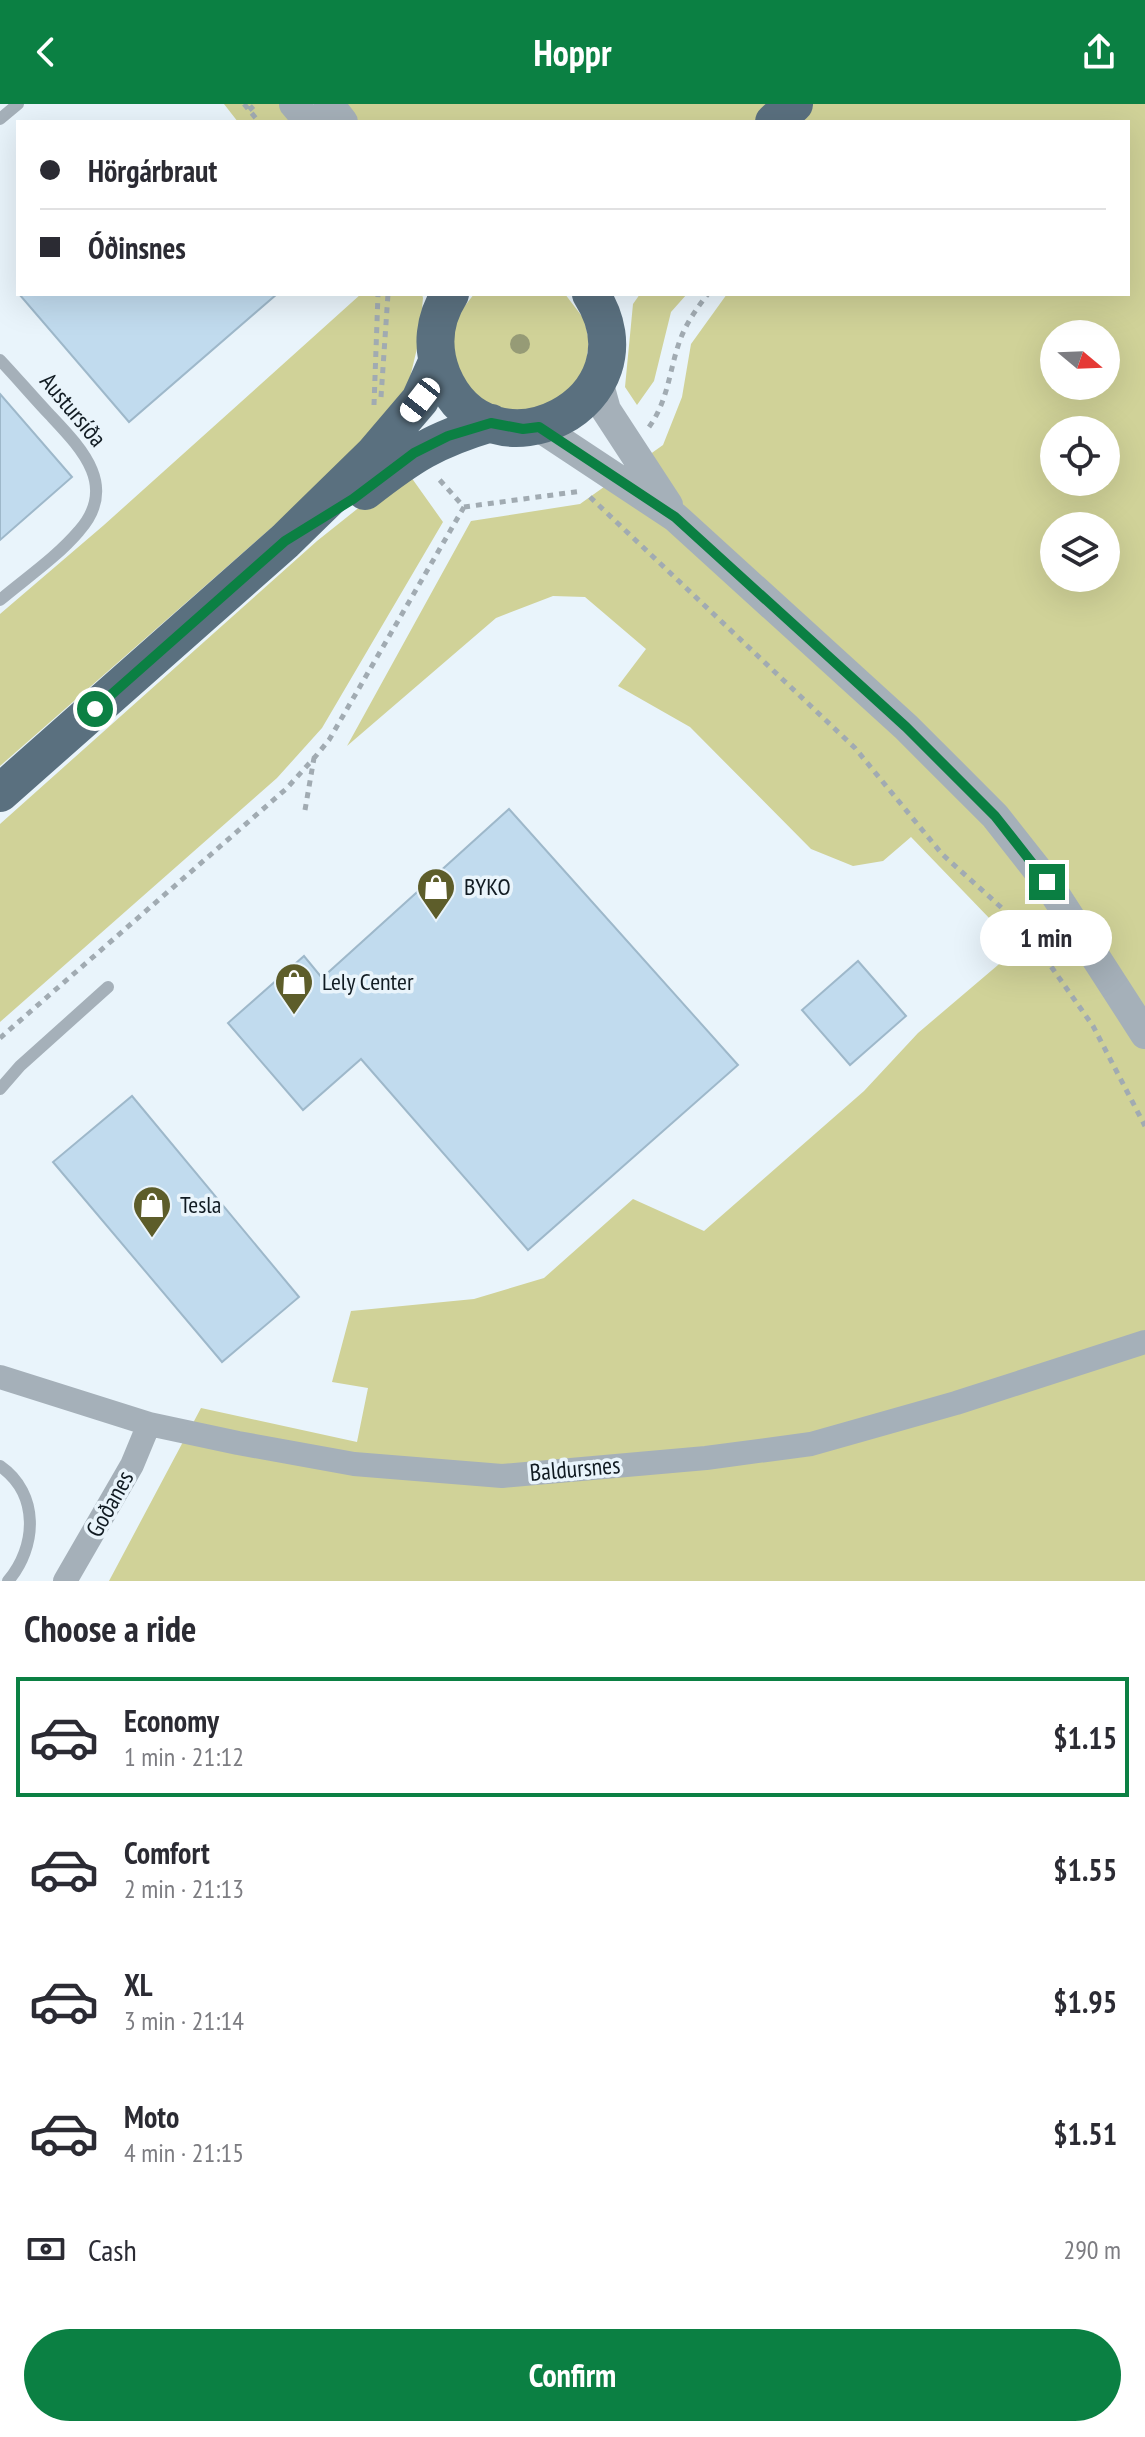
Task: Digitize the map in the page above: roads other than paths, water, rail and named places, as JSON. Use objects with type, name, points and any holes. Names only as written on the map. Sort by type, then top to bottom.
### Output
[{"type":"highway","points":[[776,120],[794,104]]},
{"type":"highway","points":[[446,297],[435,332],[437,362],[448,388],[467,409],[491,423],[523,429],[539,427],[573,411],[598,381],[607,346],[605,305]]},
{"type":"highway","points":[[0,793],[285,541],[394,433],[420,400],[437,362]]},
{"type":"highway","points":[[285,541],[353,499],[414,453],[448,436],[491,423]]},
{"type":"street","points":[[294,104],[307,120]]},
{"type":"street","points":[[329,104],[341,120]]},
{"type":"street","points":[[598,381],[606,410],[675,517]]},
{"type":"street","points":[[539,427],[675,517],[906,727],[995,816],[1047,882],[1145,1034]]},
{"type":"street","name":"Baldursnes","points":[[0,1377],[149,1424],[354,1464],[502,1476],[706,1458],[811,1444],[956,1403],[1145,1342]]},
{"type":"street","name":"Goðanes","points":[[65,1581],[132,1465],[149,1424]]},
{"type":"lane","points":[[0,119],[18,104]]},
{"type":"lane","name":"Austursíða","points":[[0,360],[85,452],[95,477],[94,504],[81,529],[0,600]]},
{"type":"lane","points":[[0,1089],[20,1066],[108,987]]},
{"type":"lane","points":[[0,1466],[17,1483],[30,1517],[26,1553],[8,1581]]},
{"type":"place","name":"BYKO","points":[[436,921]]},
{"type":"place","name":"Lely Center","points":[[294,1016]]},
{"type":"place","name":"Tesla","points":[[152,1239]]}]
